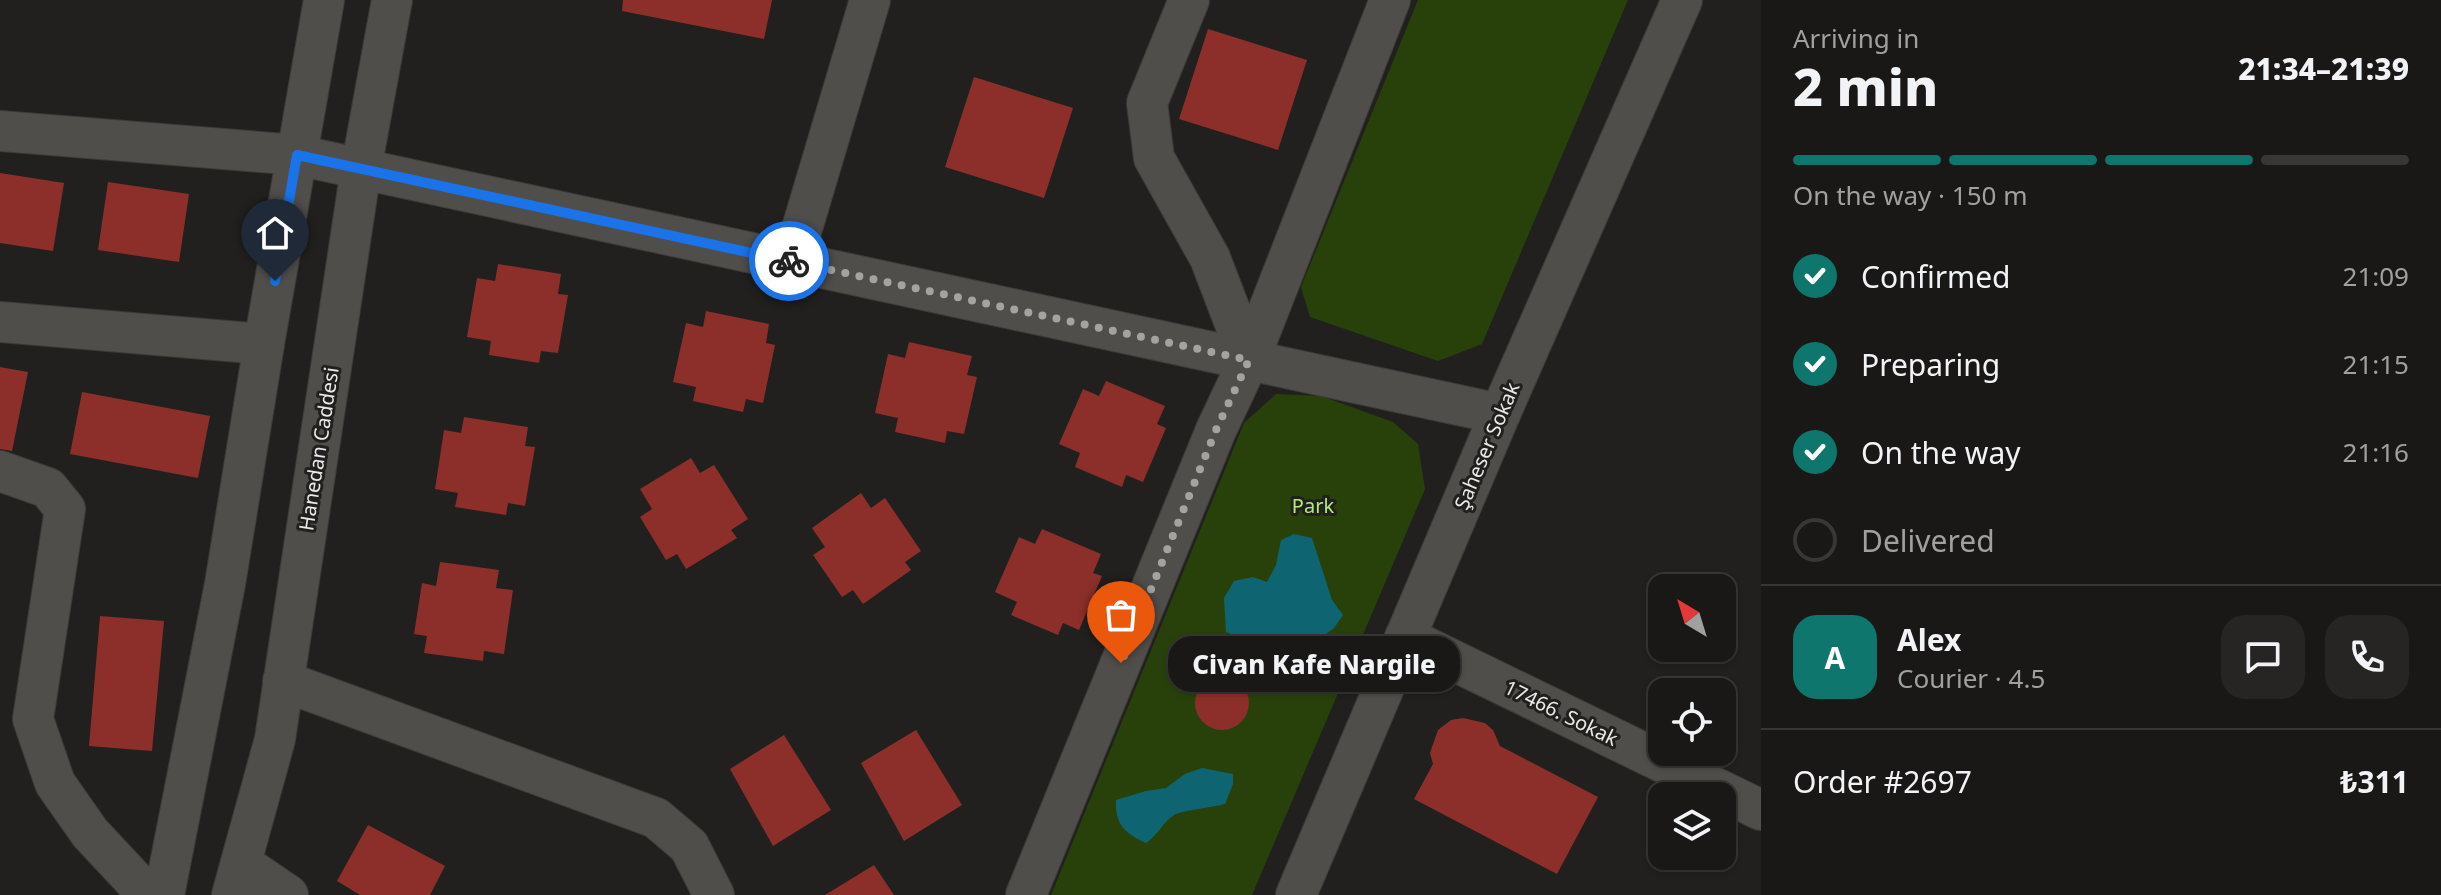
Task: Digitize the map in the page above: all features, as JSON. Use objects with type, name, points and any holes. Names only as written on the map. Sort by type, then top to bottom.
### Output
[{"type":"street","points":[[164,895],[225,584],[324,0]]},
{"type":"street","name":"Hanedan Caddesi","points":[[237,879],[275,739],[361,169],[392,0]]},
{"type":"street","points":[[792,262],[870,0]]},
{"type":"street","points":[[1189,0],[1147,103],[1154,158],[1210,258],[1249,360]]},
{"type":"street","points":[[1026,895],[1216,430],[1249,360],[1390,0]]},
{"type":"street","name":"Şaheser Sokak","points":[[1296,895],[1500,414],[1682,0]]},
{"type":"street","points":[[0,131],[297,155],[1500,414]]},
{"type":"street","points":[[0,322],[264,344]]},
{"type":"street","points":[[0,471],[48,488],[65,509],[33,719],[55,783],[90,833],[148,895]]},
{"type":"street","name":"17466. Sokak","points":[[1405,637],[1761,810]]},
{"type":"street","points":[[283,681],[656,818],[689,846],[714,895]]},
{"type":"street","points":[[237,879],[288,895]]},
{"type":"green space","points":[[1418,0],[1628,0],[1482,344],[1438,361],[1310,317],[1301,287]]},
{"type":"green space","name":"Park","points":[[1276,394],[1321,396],[1393,422],[1418,444],[1425,489],[1252,895],[1051,895],[1244,423]]},
{"type":"water","points":[[1294,534],[1312,538],[1332,600],[1343,615],[1334,628],[1318,640],[1274,650],[1226,632],[1224,598],[1234,581],[1253,577],[1267,582],[1276,565],[1281,540]]},
{"type":"water","points":[[1202,768],[1233,774],[1233,784],[1225,804],[1174,815],[1146,843],[1122,827],[1116,800],[1166,788],[1185,774]]},
{"type":"building","points":[[623,0],[772,0],[764,39],[622,11]]},
{"type":"building","points":[[1208,29],[1307,60],[1278,150],[1179,119]]},
{"type":"building","points":[[974,77],[1073,108],[1044,198],[945,167]]},
{"type":"building","points":[[0,173],[64,183],[53,251],[0,243]]},
{"type":"building","points":[[108,182],[189,194],[179,262],[98,250]]},
{"type":"building","points":[[498,264],[561,274],[558,294],[568,295],[558,353],[541,351],[539,363],[489,355],[491,341],[467,337],[477,278],[495,281]]},
{"type":"building","points":[[706,311],[769,324],[766,343],[775,345],[763,403],[746,399],[743,412],[693,401],[696,387],[673,382],[686,323],[703,327]]},
{"type":"building","points":[[909,342],[972,356],[967,375],[977,377],[964,434],[947,431],[945,443],[895,432],[898,418],[875,413],[888,354],[905,358]]},
{"type":"building","points":[[0,367],[28,372],[12,451],[0,449]]},
{"type":"building","points":[[1106,381],[1165,406],[1157,424],[1166,428],[1143,482],[1126,475],[1122,487],[1075,467],[1080,453],[1059,444],[1083,389],[1099,396]]},
{"type":"building","points":[[82,392],[210,416],[198,478],[70,454]]},
{"type":"building","points":[[464,417],[528,427],[525,446],[535,447],[525,506],[508,503],[506,515],[455,507],[458,493],[435,489],[444,430],[461,433]]},
{"type":"building","points":[[691,458],[700,473],[714,465],[748,519],[731,530],[737,538],[686,569],[677,554],[666,560],[640,517],[652,509],[640,489]]},
{"type":"building","points":[[861,493],[871,508],[885,498],[921,551],[905,562],[911,570],[863,604],[853,590],[842,597],[813,555],[825,547],[812,528]]},
{"type":"building","points":[[1042,529],[1101,554],[1093,573],[1102,576],[1079,630],[1063,623],[1058,635],[1011,615],[1017,602],[995,592],[1019,537],[1035,544]]},
{"type":"building","points":[[440,562],[499,570],[496,588],[513,590],[504,654],[484,651],[483,661],[424,653],[427,636],[414,634],[422,583],[436,586]]},
{"type":"building","points":[[100,616],[164,621],[152,751],[89,746]]},
{"type":"building","points":[[1222,676],[1241,684],[1249,703],[1241,722],[1222,730],[1203,722],[1195,703],[1203,684]]},
{"type":"building","points":[[1463,718],[1485,723],[1493,730],[1500,746],[1598,797],[1557,874],[1414,799],[1433,764],[1430,753],[1438,730],[1451,720]]},
{"type":"building","points":[[916,730],[962,805],[904,841],[861,763]]},
{"type":"building","points":[[784,735],[831,810],[773,846],[730,769]]},
{"type":"building","points":[[368,825],[445,866],[430,895],[360,895],[337,881]]},
{"type":"building","points":[[874,865],[894,895],[825,895]]},
{"type":"way so far","points":[[789,261],[1249,360],[1216,430],[1121,663]]},
{"type":"place","name":"Civan Kafe Nargile","points":[[1121,663]]},
{"type":"route","points":[[275,281],[297,155],[789,261]]}]
